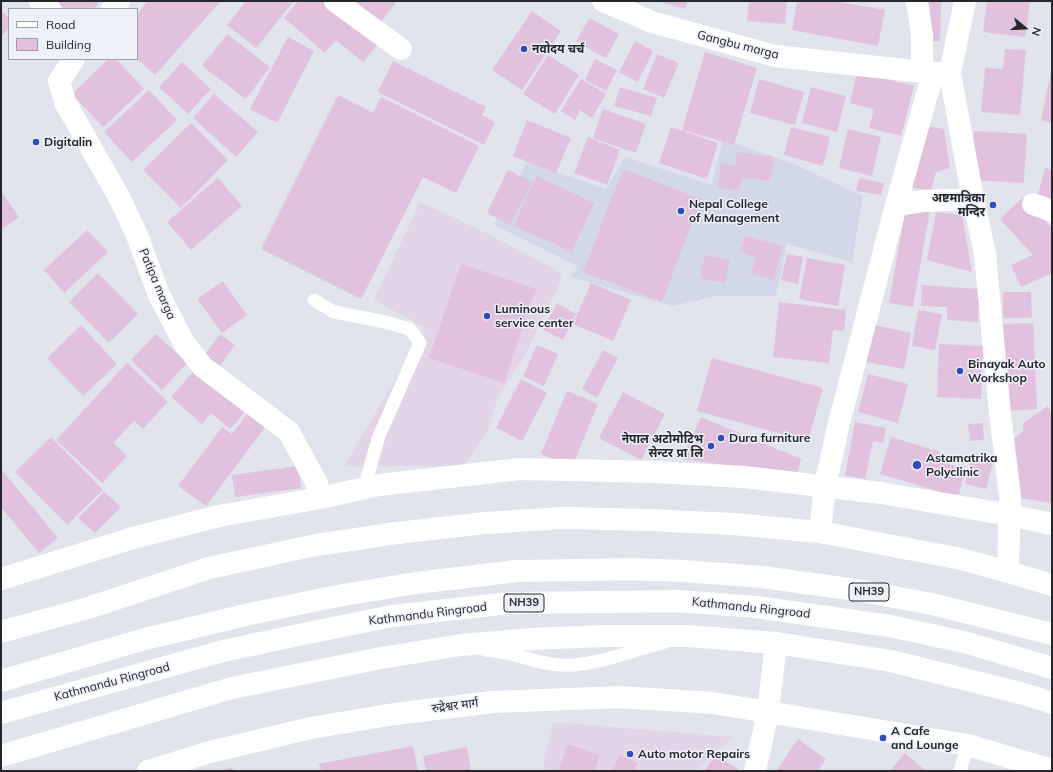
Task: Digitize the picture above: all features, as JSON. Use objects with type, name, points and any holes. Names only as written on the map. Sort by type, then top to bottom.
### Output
[{"type":"main road","points":[[40,1],[49,8]]},
{"type":"main road","points":[[335,1],[401,49]]},
{"type":"main road","name":"Gangbu marga","points":[[603,1],[652,22],[774,56],[935,73]]},
{"type":"main road","points":[[917,1],[922,35],[973,199],[984,253],[1000,414],[1010,496],[1008,572]]},
{"type":"main road","points":[[820,532],[825,486],[839,423],[896,205],[935,73],[965,1]]},
{"type":"main road","name":"Patipa marga","points":[[73,60],[58,82],[65,102],[119,197],[136,232],[159,295],[184,343],[203,368],[289,432],[317,484],[320,498]]},
{"type":"main road","points":[[896,205],[923,201],[973,199]]},
{"type":"main road","points":[[1,579],[133,538],[219,516],[320,498],[379,485],[520,469],[656,472],[744,476],[882,493],[1052,524]]},
{"type":"main road","points":[[1,632],[88,608],[209,568],[316,545],[397,533],[485,523],[562,518],[733,524],[820,532],[960,559],[1052,585]]},
{"type":"main road","name":"NH39","points":[[1,682],[145,639],[250,614],[337,596],[416,583],[517,571],[633,569],[683,571],[762,578],[856,590],[932,604],[1052,634]]},
{"type":"main road","name":"Kathmandu Ringroad","points":[[1,713],[223,651],[392,616],[510,604],[678,601],[756,607],[890,626],[964,642],[1052,668]]},
{"type":"main road","points":[[1,756],[232,688],[381,658],[461,645],[572,637],[688,636],[776,643],[891,661],[1024,694],[1052,703]]},
{"type":"main road","points":[[755,771],[768,712],[776,643]]},
{"type":"main road","name":"रुद्रेश्वर मार्ग","points":[[148,771],[210,752],[311,728],[394,714],[493,702],[620,698],[713,703],[968,745],[1052,770]]},
{"type":"lane","points":[[314,300],[334,312],[410,329],[420,343],[379,436],[364,488]]},
{"type":"lane","points":[[461,645],[509,654],[550,664],[572,666],[605,660],[638,649],[688,636]]},
{"type":"lane","points":[[960,771],[968,745]]},
{"type":"shaded area","name":"Nepal College of Management","points":[[723,139],[794,164],[863,196],[852,262],[787,244],[776,296],[716,296],[672,306],[571,277],[578,266],[494,225],[527,162],[606,189],[625,157],[712,185]]},
{"type":"shaded area","points":[[420,202],[482,231],[562,273],[556,293],[546,310],[525,355],[497,399],[489,429],[464,466],[344,466],[426,328],[374,300]]},
{"type":"shaded area","name":"Auto motor Repairs","points":[[553,722],[733,737],[695,771],[542,771]]},
{"type":"building","points":[[55,1],[100,1],[95,8],[64,8]]},
{"type":"building","points":[[148,1],[221,1],[155,75],[138,60],[138,13]]},
{"type":"building","points":[[246,1],[294,1],[256,48],[227,25]]},
{"type":"building","points":[[298,1],[327,1],[378,44],[363,62],[336,40],[325,53],[284,18]]},
{"type":"building","points":[[345,1],[397,1],[377,27]]},
{"type":"building","points":[[657,1],[688,1],[685,9]]},
{"type":"building","points":[[749,1],[787,1],[785,24],[747,21]]},
{"type":"building","points":[[797,1],[834,1],[885,10],[878,46],[792,30]]},
{"type":"building","points":[[928,1],[941,1],[940,41],[926,41]]},
{"type":"building","points":[[987,1],[1030,2],[1025,37],[983,32]]},
{"type":"building","points":[[1,11],[8,17],[8,29],[1,37]]},
{"type":"building","points":[[532,11],[561,31],[522,90],[492,70]]},
{"type":"building","points":[[589,18],[619,34],[606,58],[576,42]]},
{"type":"building","points":[[227,34],[270,67],[246,99],[202,66]]},
{"type":"building","points":[[288,37],[314,51],[277,123],[250,109]]},
{"type":"building","points":[[635,41],[653,51],[638,82],[619,72]]},
{"type":"building","points":[[1005,49],[1026,50],[1020,115],[981,112],[985,68],[1003,69]]},
{"type":"building","points":[[705,52],[757,68],[734,145],[682,130]]},
{"type":"building","points":[[657,54],[679,63],[664,98],[643,89]]},
{"type":"building","points":[[548,55],[579,75],[555,114],[523,94]]},
{"type":"building","points":[[595,59],[617,70],[606,91],[585,80]]},
{"type":"building","points":[[107,60],[117,60],[144,89],[103,127],[72,94]]},
{"type":"building","points":[[393,61],[486,107],[482,115],[495,122],[484,145],[378,92]]},
{"type":"building","points":[[182,62],[211,89],[188,114],[159,87]]},
{"type":"building","points":[[1052,71],[1052,123],[1041,120]]},
{"type":"building","points":[[857,72],[914,86],[901,136],[869,128],[874,109],[850,103]]},
{"type":"building","points":[[581,79],[606,94],[592,118],[580,110],[575,120],[561,111]]},
{"type":"building","points":[[759,79],[804,92],[795,125],[750,113]]},
{"type":"building","points":[[620,87],[657,98],[651,116],[614,106]]},
{"type":"building","points":[[811,87],[846,96],[837,132],[802,123]]},
{"type":"building","points":[[149,90],[177,120],[132,162],[104,132]]},
{"type":"building","points":[[214,94],[258,132],[236,157],[193,118]]},
{"type":"building","points":[[338,95],[373,113],[381,97],[479,146],[456,193],[423,177],[361,299],[261,249]]},
{"type":"building","points":[[603,109],[646,124],[636,153],[593,138]]},
{"type":"building","points":[[527,120],[571,138],[556,173],[513,156]]},
{"type":"building","points":[[191,123],[228,160],[181,208],[143,170]]},
{"type":"building","points":[[923,125],[944,129],[950,168],[936,172],[931,191],[911,187]]},
{"type":"building","points":[[671,127],[718,143],[707,179],[659,163]]},
{"type":"building","points":[[791,127],[830,137],[823,166],[784,155]]},
{"type":"building","points":[[848,129],[881,137],[872,176],[839,168]]},
{"type":"building","points":[[974,131],[1027,134],[1024,183],[971,180]]},
{"type":"building","points":[[588,137],[620,150],[607,185],[574,173]]},
{"type":"building","points":[[737,152],[774,157],[770,181],[742,177],[739,191],[718,188],[721,163],[735,166]]},
{"type":"building","points":[[1045,168],[1052,170],[1052,203],[1037,199]]},
{"type":"building","points":[[623,169],[701,199],[662,302],[583,272]]},
{"type":"building","points":[[508,170],[532,182],[510,225],[487,213]]},
{"type":"building","points":[[536,176],[594,203],[572,252],[514,226]]},
{"type":"building","points":[[218,178],[242,206],[191,250],[167,222]]},
{"type":"building","points":[[859,178],[884,183],[881,195],[856,191]]},
{"type":"building","points":[[1,191],[19,217],[1,230]]},
{"type":"building","points":[[1023,197],[1052,228],[1052,275],[1050,274],[1021,287],[1011,265],[1033,255],[1000,219]]},
{"type":"building","points":[[906,206],[930,210],[913,307],[889,303]]},
{"type":"building","points":[[936,212],[962,215],[972,272],[927,260]]},
{"type":"building","points":[[87,230],[108,252],[64,293],[44,270]]},
{"type":"building","points":[[745,236],[783,246],[774,280],[751,274],[756,257],[740,252]]},
{"type":"building","points":[[787,254],[803,257],[798,284],[781,280]]},
{"type":"building","points":[[705,255],[730,260],[725,283],[700,278]]},
{"type":"building","points":[[807,258],[845,265],[838,306],[799,299]]},
{"type":"building","points":[[461,264],[536,289],[504,383],[429,358]]},
{"type":"building","points":[[98,273],[138,314],[109,343],[69,302]]},
{"type":"building","points":[[223,281],[247,315],[222,333],[197,299]]},
{"type":"building","points":[[591,283],[631,300],[613,341],[573,324]]},
{"type":"building","points":[[922,285],[980,289],[978,322],[947,320],[947,307],[921,306]]},
{"type":"building","points":[[1003,292],[1031,292],[1032,318],[1003,318]]},
{"type":"building","points":[[779,302],[846,310],[844,331],[833,330],[829,363],[773,357]]},
{"type":"building","points":[[557,303],[576,314],[563,340],[543,330]]},
{"type":"building","points":[[918,310],[942,314],[935,350],[912,346]]},
{"type":"building","points":[[1033,323],[1037,409],[1007,411],[1003,324]]},
{"type":"building","points":[[81,325],[117,364],[83,396],[47,358]]},
{"type":"building","points":[[874,325],[911,333],[904,369],[866,362]]},
{"type":"building","points":[[156,334],[187,363],[162,390],[131,360]]},
{"type":"building","points":[[220,334],[235,345],[217,370],[202,359]]},
{"type":"building","name":"Binayak Auto Workshop","points":[[939,344],[983,346],[981,399],[937,397]]},
{"type":"building","points":[[537,345],[558,354],[544,386],[523,376]]},
{"type":"building","points":[[603,350],[618,358],[597,398],[582,389]]},
{"type":"building","points":[[712,358],[823,388],[808,441],[697,411]]},
{"type":"building","points":[[127,363],[168,402],[143,429],[134,421],[113,443],[127,456],[102,483],[56,440]]},
{"type":"building","points":[[198,366],[248,409],[230,429],[211,413],[202,424],[171,397]]},
{"type":"building","points":[[868,374],[908,384],[898,423],[858,412]]},
{"type":"building","points":[[521,379],[547,393],[522,441],[496,428]]},
{"type":"building","points":[[567,391],[598,404],[572,467],[541,454]]},
{"type":"building","points":[[623,392],[665,414],[641,460],[599,438]]},
{"type":"building","points":[[1048,406],[1052,417],[1052,503],[1014,497],[1008,444],[1023,431],[1023,423]]},
{"type":"building","points":[[251,408],[269,422],[206,506],[178,486],[222,427],[232,434]]},
{"type":"building","name":"Dura furniture","points":[[701,417],[801,459],[797,475],[682,459]]},
{"type":"building","points":[[855,422],[886,428],[883,443],[873,441],[865,479],[845,475]]},
{"type":"building","points":[[983,423],[984,440],[970,441],[968,424]]},
{"type":"building","points":[[51,437],[103,490],[67,525],[15,472]]},
{"type":"building","name":"Astamatrika Polyclinic","points":[[891,437],[940,452],[938,461],[966,469],[958,497],[880,474]]},
{"type":"building","points":[[973,453],[994,458],[986,489],[965,484]]},
{"type":"building","points":[[298,466],[301,488],[235,497],[232,475]]},
{"type":"building","points":[[1,469],[58,538],[39,553],[1,507]]},
{"type":"building","points":[[104,492],[121,507],[95,533],[78,518]]},
{"type":"building","points":[[798,739],[826,759],[818,771],[776,771]]},
{"type":"building","points":[[568,744],[600,755],[594,771],[558,771]]},
{"type":"building","points":[[413,746],[418,771],[322,771],[318,764]]},
{"type":"building","points":[[467,747],[471,771],[426,771],[423,756]]},
{"type":"building","points":[[905,753],[926,771],[890,771]]},
{"type":"building","points":[[716,754],[739,770],[739,771],[704,771]]},
{"type":"building","points":[[619,755],[638,763],[634,771],[613,771]]},
{"type":"building","points":[[230,767],[236,771],[220,771]]},
{"type":"place","name":"नवोदय चर्च","points":[[524,49]]},
{"type":"place","name":"Digitalin","points":[[36,142]]},
{"type":"place","name":"अष्टमात्रिका मन्दिर","points":[[993,205]]},
{"type":"place","name":"Nepal College of Management","points":[[681,211]]},
{"type":"place","name":"Luminous service center","points":[[487,316]]},
{"type":"place","name":"Binayak Auto Workshop","points":[[960,371]]},
{"type":"place","name":"Dura furniture","points":[[721,438]]},
{"type":"place","name":"नेपाल अटोमोटिभ सेन्टर प्रा लि","points":[[711,446]]},
{"type":"place","name":"Astamatrika Polyclinic","points":[[917,465]]},
{"type":"place","name":"A Cafe and Lounge","points":[[883,738]]},
{"type":"place","name":"Auto motor Repairs","points":[[630,754]]}]
